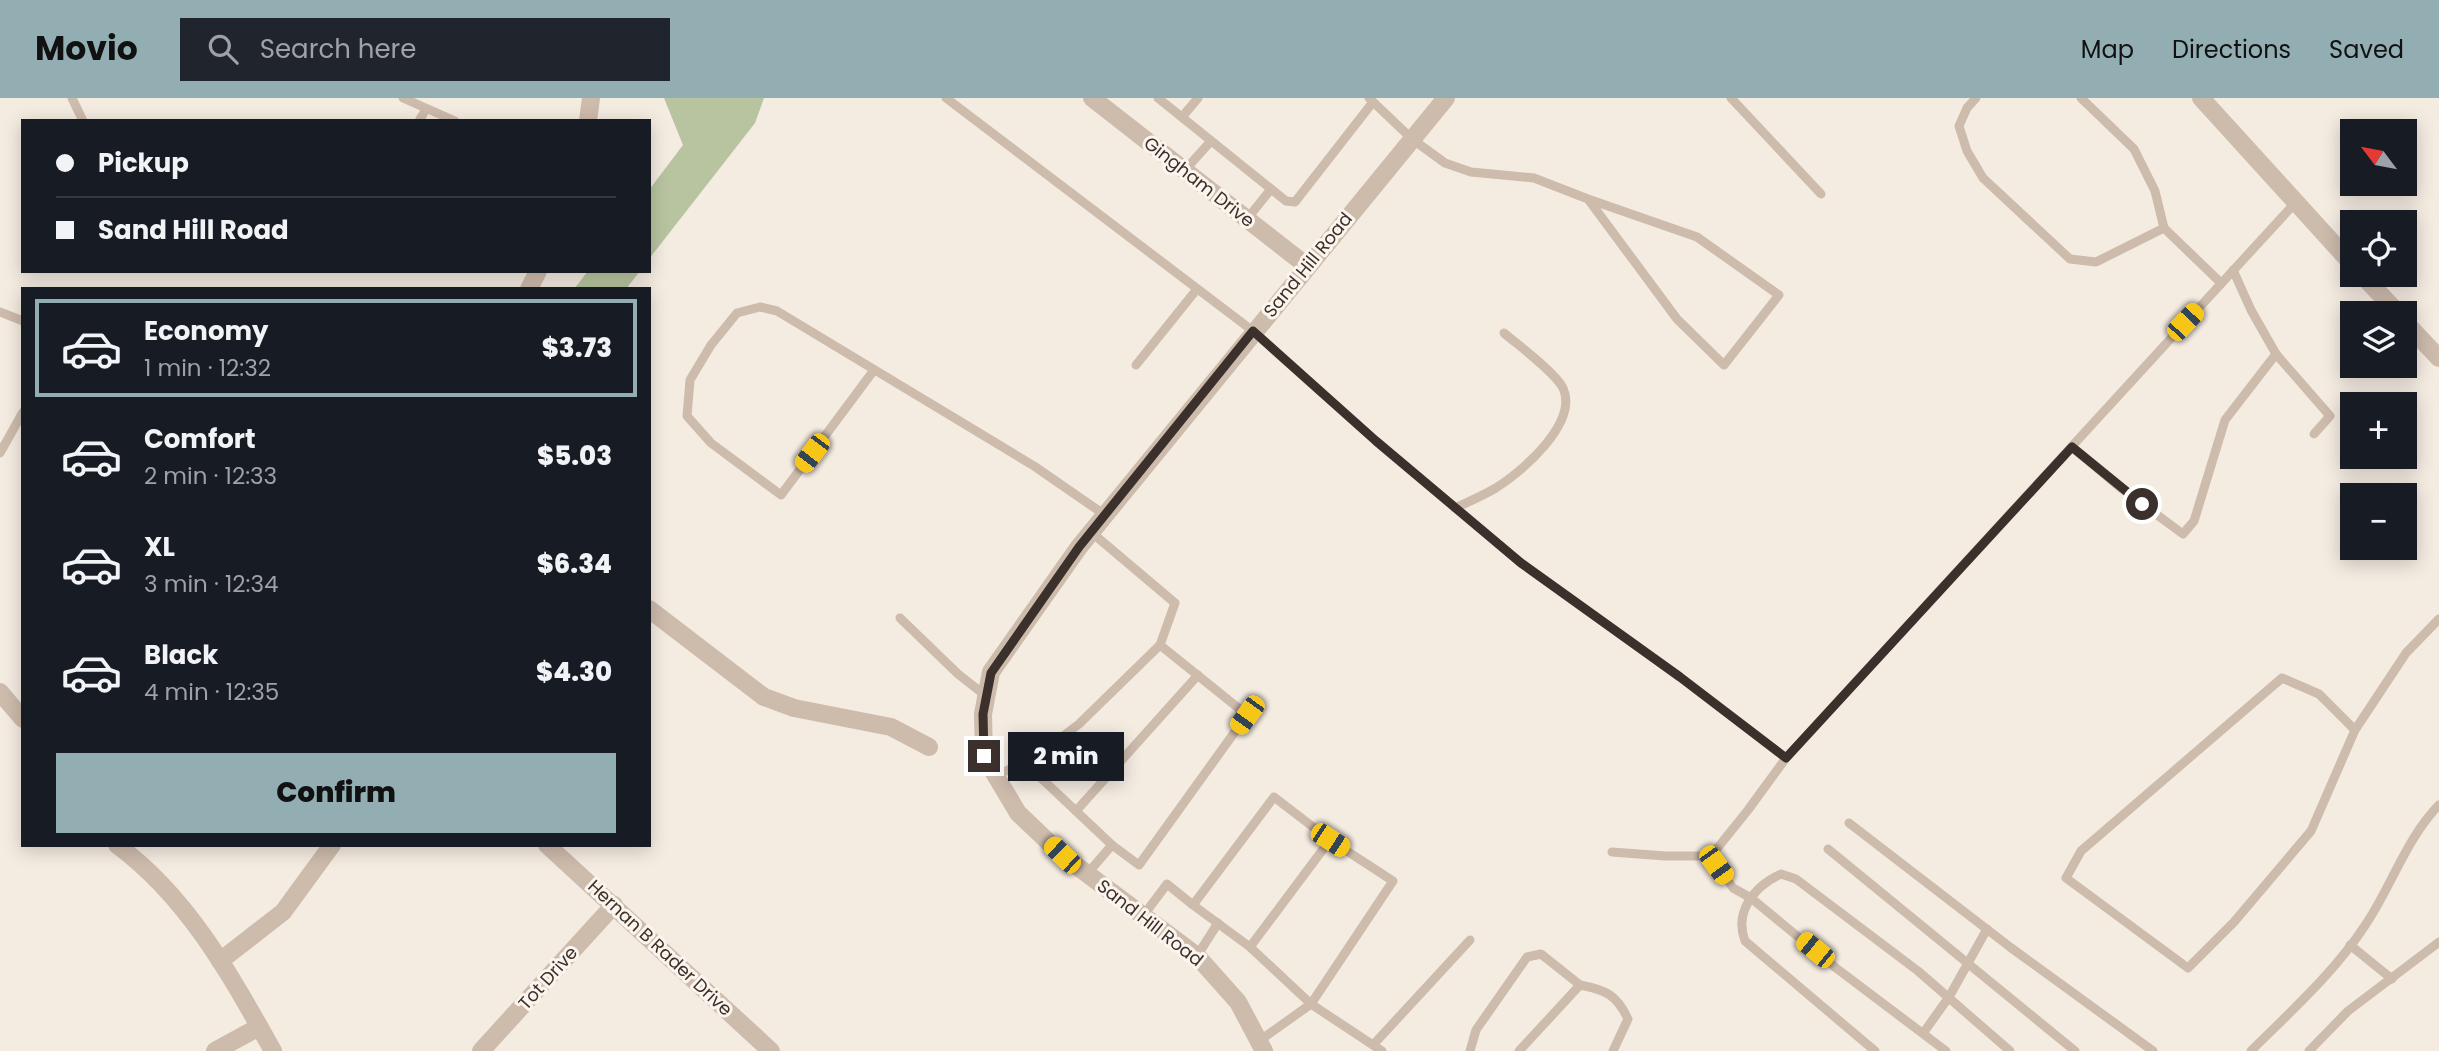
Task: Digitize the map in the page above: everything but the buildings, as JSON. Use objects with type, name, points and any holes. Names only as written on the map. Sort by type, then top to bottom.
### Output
[{"type":"street","points":[[588,119],[591,98]]},
{"type":"street","name":"Gingham Drive","points":[[1092,98],[1307,266]]},
{"type":"street","name":"Sand Hill Road","points":[[1261,1046],[1238,1002],[1197,956],[1062,855],[1018,813],[984,756],[983,714],[986,696],[991,673],[1091,533],[1253,331],[1446,98]]},
{"type":"street","points":[[2201,98],[2340,251]]},
{"type":"street","points":[[2373,287],[2387,301]]},
{"type":"street","points":[[2417,335],[2439,358]]},
{"type":"street","points":[[651,611],[764,697],[794,708],[891,727],[929,747]]},
{"type":"street","points":[[0,692],[21,717]]},
{"type":"street","points":[[123,847],[168,891],[205,937],[273,1051]]},
{"type":"street","points":[[220,961],[283,912],[331,847]]},
{"type":"street","name":"Hernan B Rader Drive","points":[[549,847],[769,1050]]},
{"type":"street","name":"Tot Drive","points":[[481,1051],[614,905]]},
{"type":"street","points":[[215,1051],[260,1027]]},
{"type":"lane","points":[[72,98],[82,119]]},
{"type":"lane","points":[[403,98],[450,119]]},
{"type":"lane","points":[[946,98],[1253,331],[1376,441],[1521,563],[1680,677],[1786,758]]},
{"type":"lane","points":[[1158,98],[1286,201],[1295,202],[1371,100],[1412,139],[1445,163],[1471,172],[1534,178],[1697,237],[1779,295],[1724,365],[1677,318],[1588,199]]},
{"type":"lane","points":[[1182,117],[1198,98]]},
{"type":"lane","points":[[1731,98],[1821,194]]},
{"type":"lane","points":[[1976,98],[1967,108],[1959,125],[1967,151],[1983,178],[2070,259],[2096,262],[2164,228]]},
{"type":"lane","points":[[2081,98],[2134,149],[2155,191],[2164,228],[2221,283]]},
{"type":"lane","points":[[420,119],[426,109]]},
{"type":"lane","points":[[1185,170],[1211,141]]},
{"type":"lane","points":[[1247,219],[1271,189]]},
{"type":"lane","points":[[1710,856],[1786,758],[2296,202]]},
{"type":"lane","points":[[2234,270],[2251,310],[2276,354],[2330,416],[2314,434]]},
{"type":"lane","points":[[1136,365],[1197,289]]},
{"type":"lane","points":[[874,370],[781,495],[711,443],[687,416],[690,380],[710,345],[737,313],[760,307],[778,311],[1034,467],[1105,515]]},
{"type":"lane","points":[[0,312],[21,320]]},
{"type":"lane","points":[[1455,508],[1495,489],[1525,466],[1551,438],[1564,417],[1566,399],[1562,385],[1504,333]]},
{"type":"lane","points":[[2072,447],[2122,489],[2183,534],[2194,521],[2225,420],[2276,354]]},
{"type":"lane","points":[[0,453],[21,416]]},
{"type":"lane","points":[[996,776],[1038,755],[1079,724],[1160,645],[1175,603],[1091,533]]},
{"type":"lane","points":[[900,618],[958,674],[986,696]]},
{"type":"lane","points":[[2355,730],[2319,694],[2282,678],[2081,851],[2066,878],[2188,968],[2234,922],[2311,831],[2355,730],[2406,653],[2439,619]]},
{"type":"lane","points":[[1024,762],[1112,845],[1139,865],[1247,715],[1160,645]]},
{"type":"lane","points":[[1076,811],[1198,675]]},
{"type":"lane","points":[[1193,905],[1274,797],[1330,840],[1393,881],[1311,1004],[1261,1046]]},
{"type":"lane","points":[[2251,1051],[2330,972],[2367,923],[2425,820],[2439,805]]},
{"type":"lane","points":[[1849,822],[1987,929],[2153,1051]]},
{"type":"lane","points":[[1250,947],[1330,840]]},
{"type":"lane","points":[[1087,874],[1112,845]]},
{"type":"lane","points":[[1828,849],[2075,1051]]},
{"type":"lane","points":[[1612,852],[1710,856]]},
{"type":"lane","points":[[1710,856],[1733,888],[1751,898],[1836,968],[1947,1051]]},
{"type":"lane","points":[[1875,1051],[1745,941],[1740,928],[1743,912],[1751,898],[1771,879],[1782,874],[1796,879],[1869,932],[2010,1051]]},
{"type":"lane","points":[[1143,916],[1167,884],[1250,947],[1311,1004],[1382,1051]]},
{"type":"lane","points":[[1197,956],[1218,923]]},
{"type":"lane","points":[[1924,1032],[1949,997],[1987,929]]},
{"type":"lane","points":[[1373,1045],[1470,940]]},
{"type":"lane","points":[[2309,1051],[2348,1011],[2439,942]]},
{"type":"lane","points":[[2350,945],[2392,979]]},
{"type":"lane","points":[[1470,1051],[1476,1030],[1527,957],[1541,954],[1580,985],[1602,989],[1621,1003],[1628,1019],[1613,1051]]},
{"type":"lane","points":[[1519,1051],[1580,985]]},
{"type":"green space","points":[[664,98],[764,98],[755,123],[651,256],[651,187],[683,145]]},
{"type":"green space","points":[[586,273],[638,273],[628,287],[576,287]]},
{"type":"route","points":[[984,756],[983,714],[991,673],[1079,547],[1253,331],[1376,441],[1521,563],[1680,677],[1786,758],[2072,447],[2142,504]]}]
